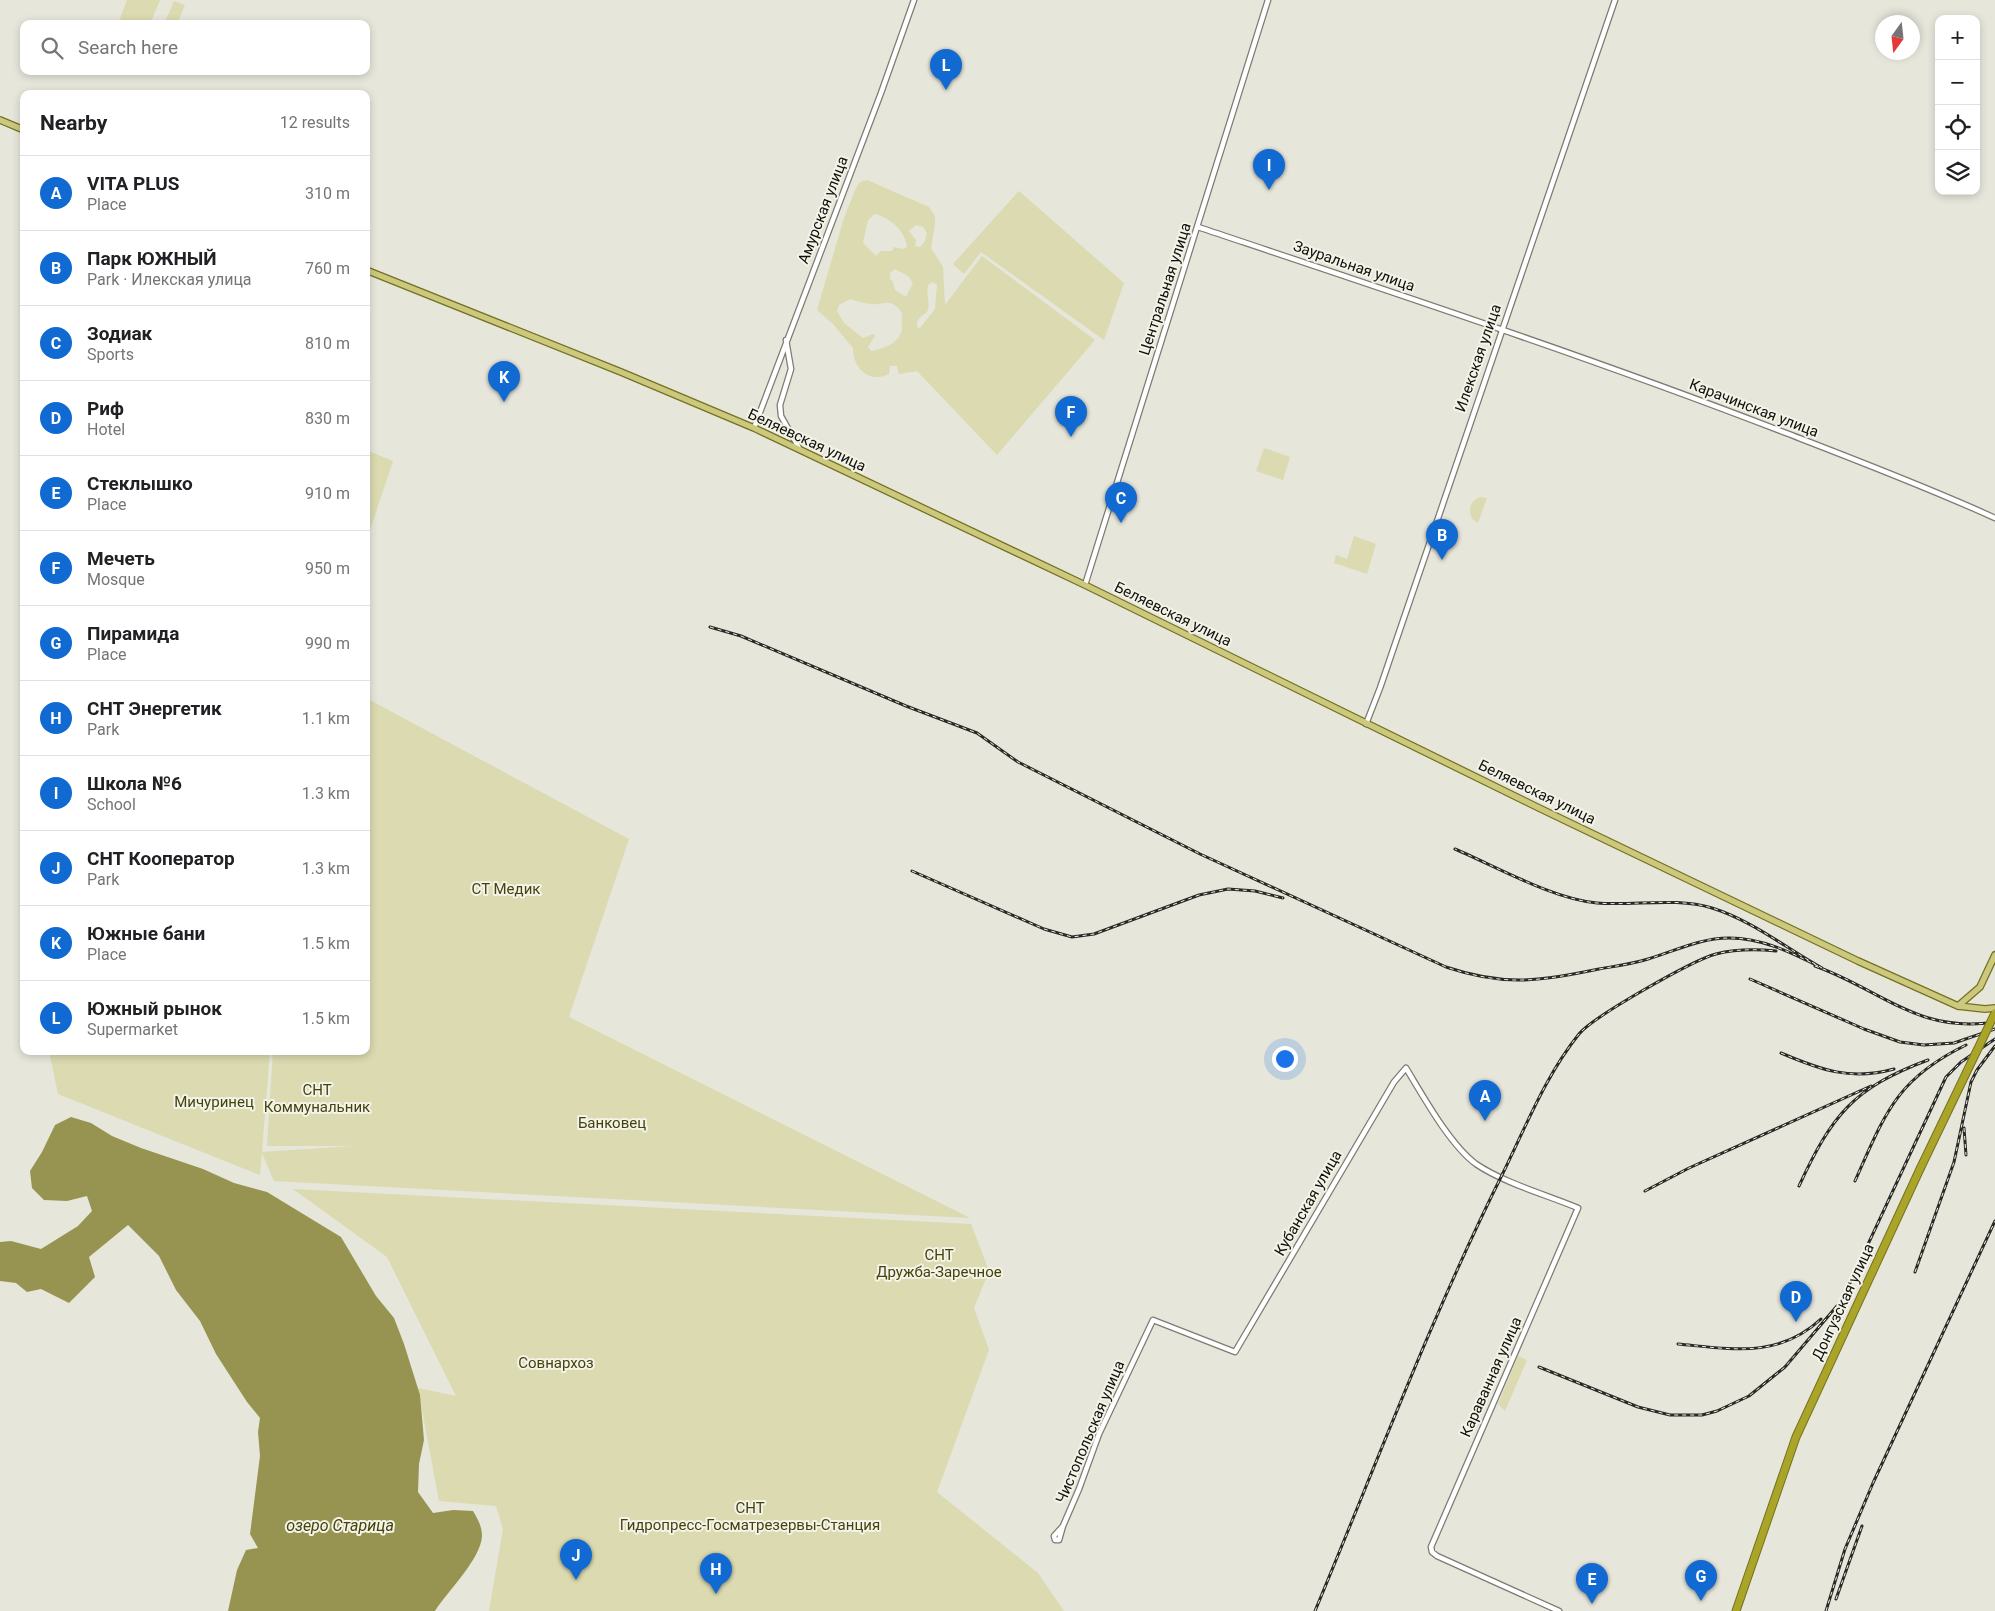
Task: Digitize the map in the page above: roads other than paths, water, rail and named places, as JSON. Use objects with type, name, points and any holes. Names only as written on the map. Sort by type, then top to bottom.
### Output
[{"type":"highway","name":"Донгузская улица","points":[[1736,1611],[1796,1437],[1920,1169],[1995,1013]]},
{"type":"main road","points":[[0,120],[20,128]]},
{"type":"main road","name":"Беляевская улица","points":[[370,272],[621,372],[754,428],[1085,585],[1366,724],[1858,961],[1958,1006],[1985,1009],[1995,1008]]},
{"type":"main road","points":[[1958,1006],[1980,987],[1995,955]]},
{"type":"street","name":"Амурская улица","points":[[754,428],[881,93],[914,0]]},
{"type":"street","name":"Центральная улица","points":[[1085,585],[1268,0]]},
{"type":"street","name":"Илекская улица","points":[[1366,724],[1383,681],[1614,0]]},
{"type":"street","name":"Зауральная улица","points":[[1198,227],[1502,328]]},
{"type":"street","name":"Карачинская улица","points":[[1502,328],[1746,417],[1995,518]]},
{"type":"street","points":[[786,340],[791,369],[780,405],[781,416],[800,449]]},
{"type":"street","name":"Кубанская улица","points":[[1153,1320],[1236,1352],[1394,1082],[1406,1068],[1459,1146],[1476,1163],[1501,1176],[1578,1208]]},
{"type":"street","name":"Караванная улица","points":[[1559,1611],[1437,1556],[1432,1552],[1433,1542],[1578,1208]]},
{"type":"street","name":"Чистопольская улица","points":[[1063,1526],[1080,1489],[1099,1434],[1153,1320]]},
{"type":"water","name":"озеро Старица","points":[[71,1117],[91,1123],[112,1136],[141,1148],[203,1169],[234,1183],[267,1192],[341,1237],[376,1296],[394,1318],[420,1395],[424,1440],[419,1464],[418,1492],[433,1513],[453,1510],[473,1511],[481,1529],[482,1536],[476,1555],[435,1611],[228,1611],[237,1570],[246,1550],[258,1548],[250,1534],[260,1456],[258,1432],[260,1418],[247,1402],[216,1354],[200,1321],[176,1290],[159,1256],[128,1225],[89,1257],[95,1277],[69,1303],[41,1289],[27,1292],[16,1283],[0,1281],[0,1242],[11,1241],[41,1249],[78,1226],[92,1211],[87,1196],[67,1201],[44,1200],[32,1188],[30,1171],[55,1125]]},
{"type":"railway","points":[[710,627],[741,636],[906,706],[977,733],[1018,762],[1200,854],[1446,967],[1505,980],[1540,979],[1630,964],[1708,940],[1729,938],[1765,944],[1788,952],[1822,968],[1754,927],[1712,908],[1670,902],[1611,904],[1580,900],[1544,889],[1455,849]]},
{"type":"railway","points":[[912,871],[1044,929],[1072,937],[1094,934],[1199,895],[1228,889],[1255,891],[1283,898]]},
{"type":"railway","points":[[1315,1611],[1405,1390],[1452,1281],[1537,1101],[1567,1050],[1579,1034],[1588,1026],[1644,989],[1687,966],[1723,952],[1746,950],[1776,951]]},
{"type":"railway","points":[[1815,966],[1839,976],[1901,1008],[1922,1016],[1944,1022],[1968,1024],[1995,1022]]},
{"type":"railway","points":[[1750,979],[1864,1029],[1900,1042],[1924,1045],[1954,1043],[1995,1029]]},
{"type":"railway","points":[[1539,1367],[1638,1407],[1670,1415],[1702,1415],[1717,1411],[1749,1396],[1785,1367],[1842,1300],[1946,1077],[1961,1062],[1995,1039]]},
{"type":"railway","points":[[1855,1181],[1885,1117],[1908,1085],[1923,1071],[1966,1045]]},
{"type":"railway","points":[[1915,1272],[1954,1162],[1971,1082],[1977,1070],[1995,1046]]},
{"type":"railway","points":[[1781,1053],[1823,1069],[1850,1074],[1864,1074],[1894,1069]]},
{"type":"railway","points":[[1799,1186],[1823,1140],[1848,1107],[1863,1093],[1881,1082],[1928,1060]]},
{"type":"railway","points":[[1645,1191],[1689,1168],[1871,1086]]},
{"type":"railway","points":[[1964,1128],[1966,1155]]},
{"type":"railway","points":[[1826,1611],[1845,1549],[1873,1483],[1995,1221]]},
{"type":"railway","points":[[1678,1344],[1735,1349],[1771,1346],[1805,1332],[1821,1319]]},
{"type":"railway","points":[[1836,1599],[1862,1526]]},
{"type":"place","name":"Южный рынок","points":[[946,90]]},
{"type":"place","name":"Школа №6","points":[[1269,190]]},
{"type":"place","name":"Южные бани","points":[[504,402]]},
{"type":"place","name":"Мечеть","points":[[1071,437]]},
{"type":"place","name":"Зодиак","points":[[1121,523]]},
{"type":"place","name":"Парк ЮЖНЫЙ","points":[[1442,560]]},
{"type":"place","name":"VITA PLUS","points":[[1485,1121]]},
{"type":"place","name":"Риф","points":[[1796,1322]]},
{"type":"place","name":"СНТ Кооператор","points":[[576,1580]]},
{"type":"place","name":"СНТ Энергетик","points":[[716,1594]]},
{"type":"place","name":"Пирамида","points":[[1701,1601]]},
{"type":"place","name":"Стеклышко","points":[[1592,1604]]},
{"type":"park label","name":"СТ Медик","points":[[506,889]]},
{"type":"park label","name":"СНТ Коммунальник","points":[[317,1098]]},
{"type":"park label","name":"Мичуринец","points":[[214,1102]]},
{"type":"park label","name":"Банковец","points":[[612,1123]]},
{"type":"park label","name":"СНТ Дружба-Заречное","points":[[939,1264]]},
{"type":"park label","name":"Совнархоз","points":[[556,1363]]},
{"type":"park label","name":"СНТ Гидропресс-Госматрезервы-Станция","points":[[750,1516]]}]
